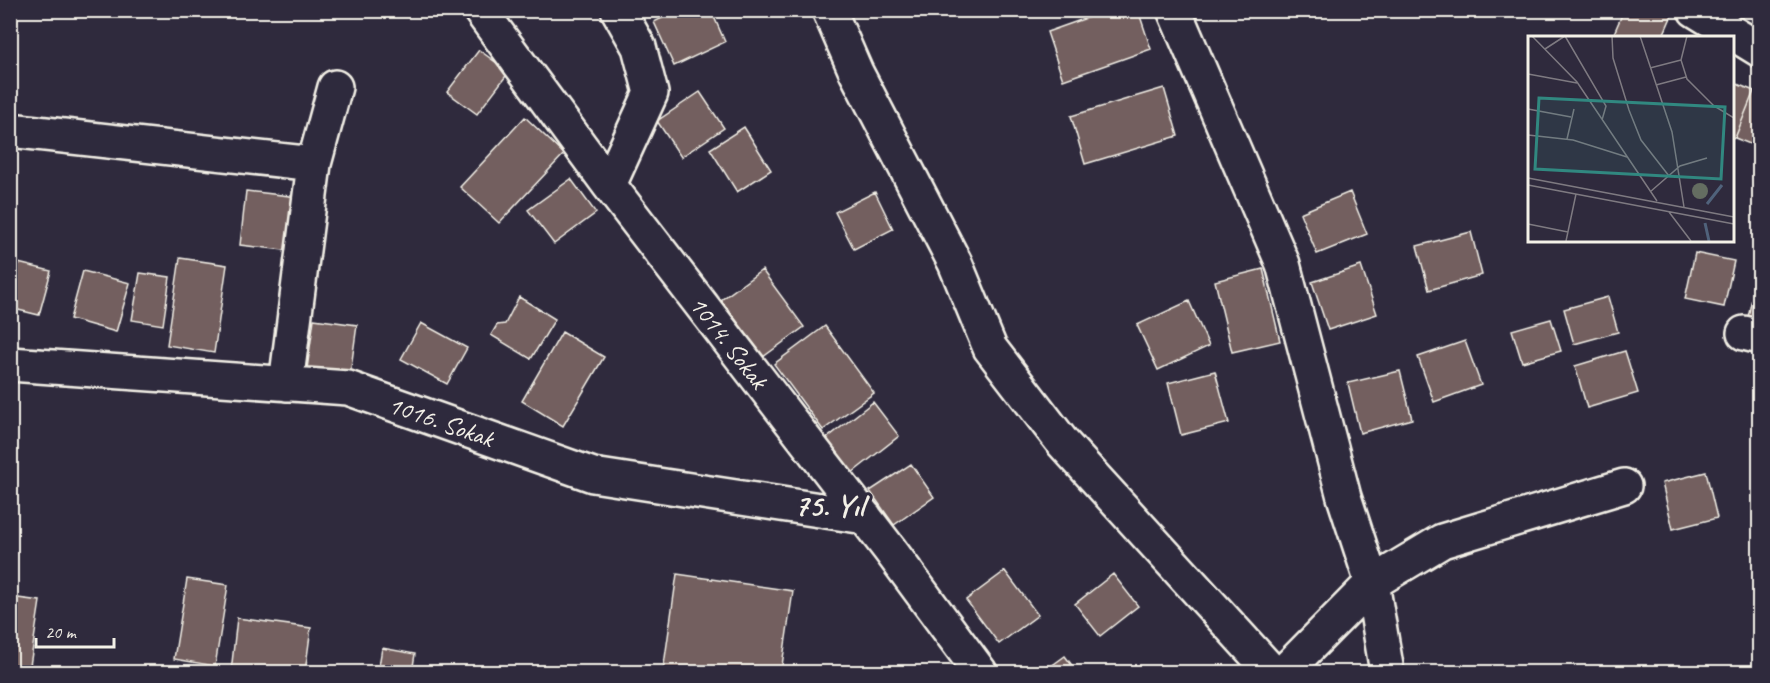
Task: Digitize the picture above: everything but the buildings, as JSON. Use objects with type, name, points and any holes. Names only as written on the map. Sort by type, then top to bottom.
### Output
[{"type":"street","name":"1014. Sokak","points":[[480,10],[609,185],[865,517],[980,672]]},
{"type":"street","points":[[609,185],[651,93],[639,47],[618,10]]},
{"type":"street","points":[[828,10],[856,72],[955,263],[990,348],[1063,443],[1272,672]]},
{"type":"street","points":[[1174,10],[1283,264],[1344,497],[1371,583],[1387,672]]},
{"type":"street","points":[[1695,10],[1760,51]]},
{"type":"street","points":[[286,384],[314,164],[335,87]]},
{"type":"street","points":[[10,130],[314,164]]},
{"type":"street","name":"1016. Sokak","points":[[10,364],[348,388],[594,474],[865,517]]},
{"type":"street","points":[[1284,672],[1371,583],[1442,541],[1624,486]]},
{"type":"district","name":"75. Yıl","points":[[829,505]]}]
